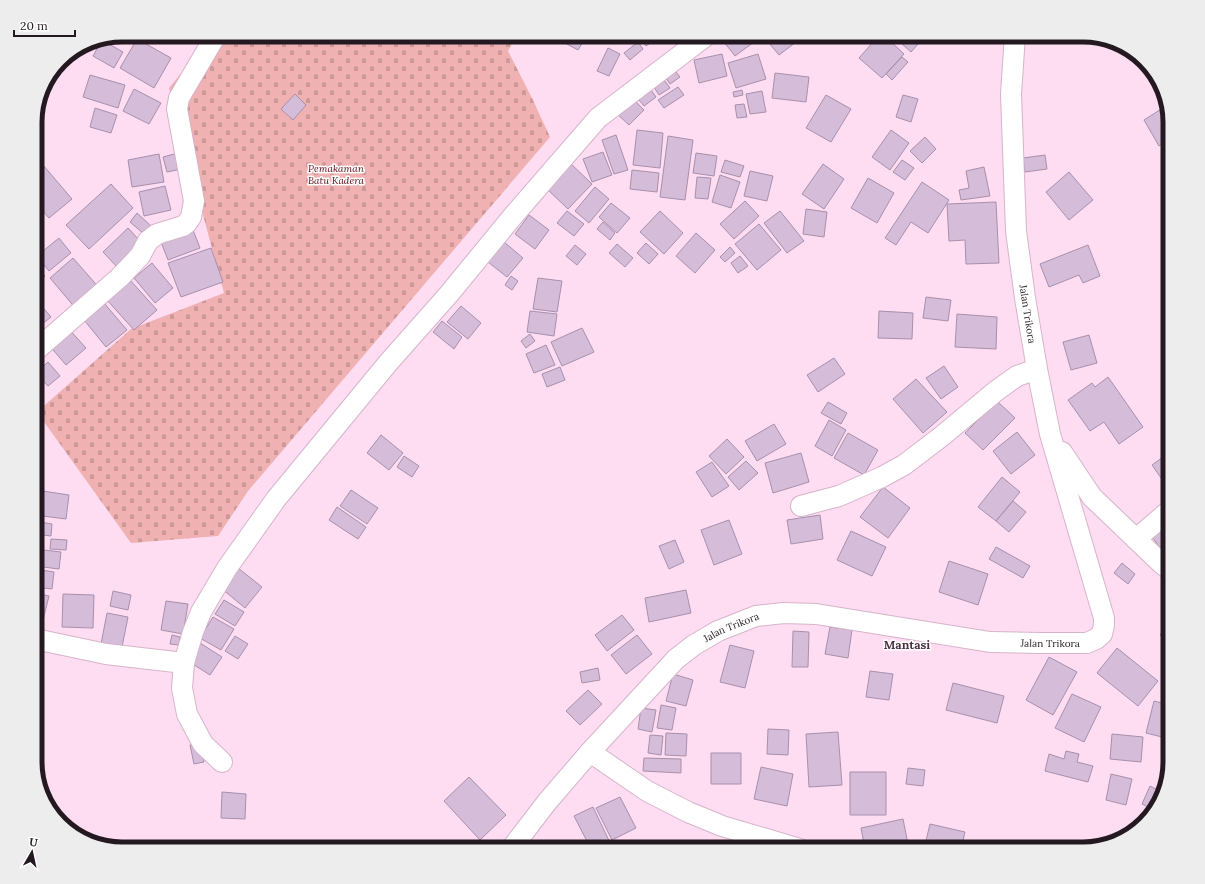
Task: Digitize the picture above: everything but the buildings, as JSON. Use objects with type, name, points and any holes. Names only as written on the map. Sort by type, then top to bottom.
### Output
[{"type":"street","points":[[42,345],[119,278],[140,256],[148,241],[157,234],[183,226],[191,217],[194,201],[177,110],[179,98],[212,42]]},
{"type":"street","points":[[222,762],[202,744],[187,714],[182,688],[184,663],[193,632],[201,612],[227,568],[276,499],[388,363],[449,294],[513,216],[598,118],[698,42]]},
{"type":"street","name":"Jalan Trikora","points":[[516,842],[547,802],[590,752],[676,660],[694,645],[718,631],[756,616],[784,613],[816,614],[990,642],[1087,643],[1096,639],[1102,634],[1104,618],[1050,434],[1025,298],[1016,232],[1011,94],[1015,42]]},
{"type":"street","points":[[801,506],[839,496],[882,477],[904,465],[1017,376],[1037,369]]},
{"type":"street","points":[[1050,434],[1092,496],[1163,564]]},
{"type":"street","points":[[1136,539],[1163,516]]},
{"type":"street","points":[[42,640],[106,654],[184,663]]},
{"type":"street","points":[[590,752],[647,792],[688,812],[722,826],[776,842]]},
{"type":"green space","name":"Pemakaman Batu Kadera","points":[[207,42],[513,42],[508,51],[550,137],[248,491],[218,536],[131,543],[42,419],[42,408],[131,329],[224,293],[169,88]]},
{"type":"district","name":"Mantasi","points":[[907,645]]}]
